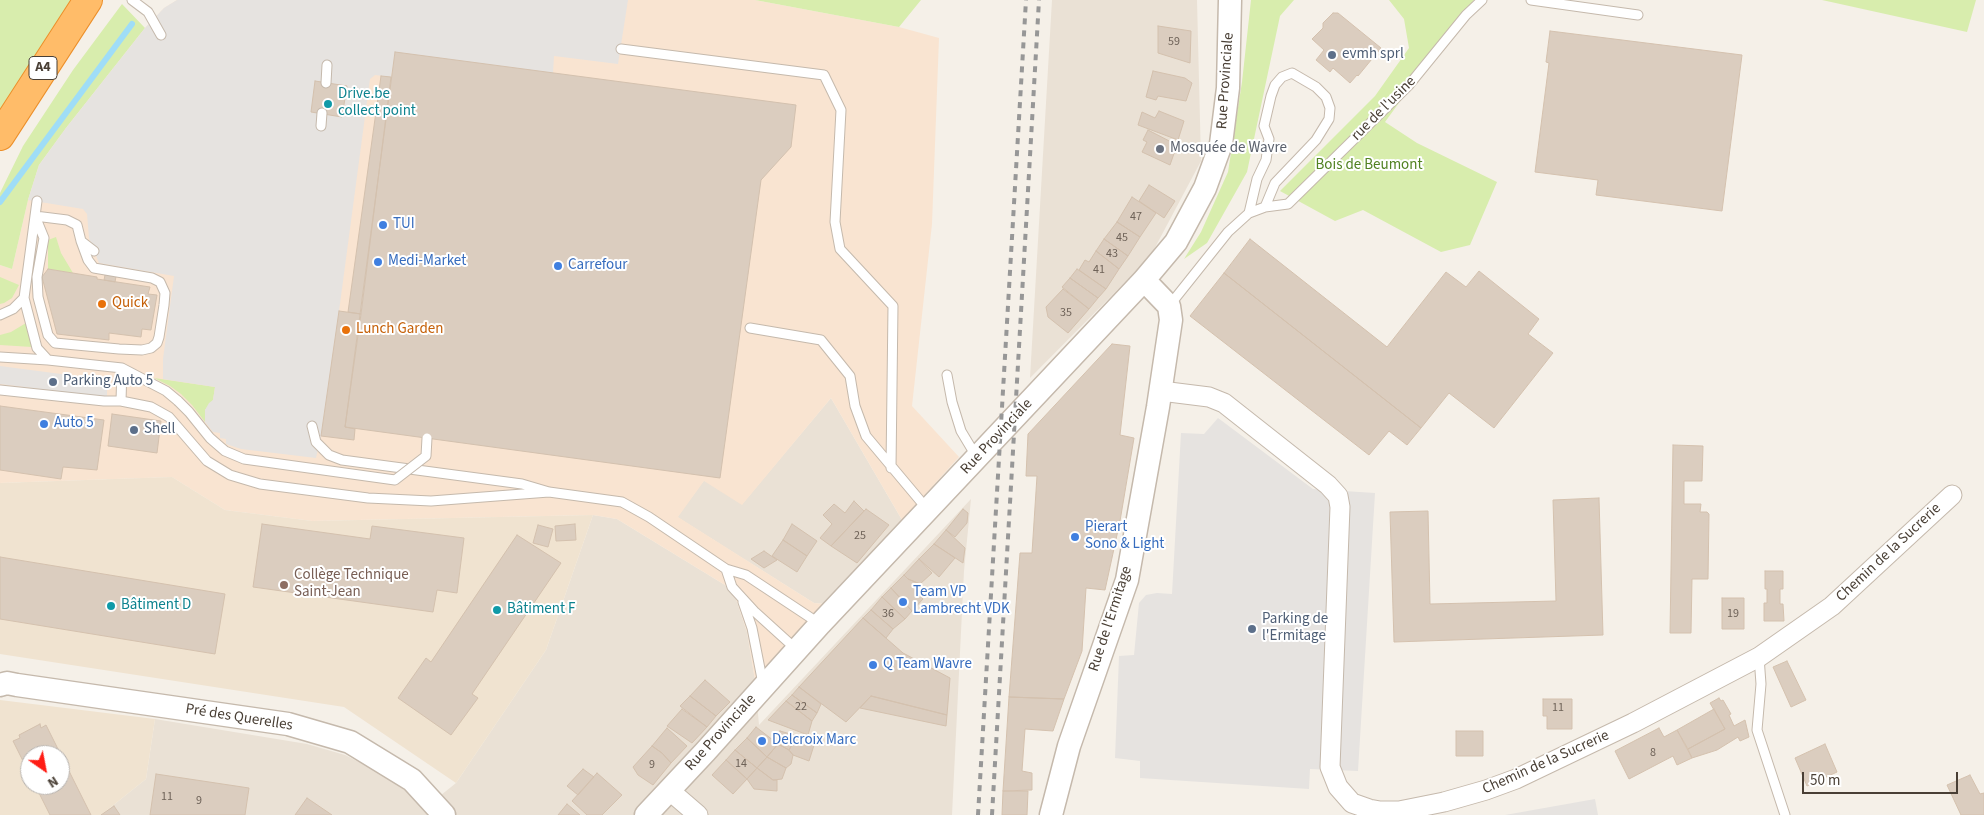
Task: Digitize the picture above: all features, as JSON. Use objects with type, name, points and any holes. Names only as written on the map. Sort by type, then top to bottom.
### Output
[{"type":"highway","name":"A4","points":[[0,136],[88,0]]},
{"type":"street","name":"Rue Provinciale","points":[[646,815],[820,624],[1144,280],[1176,242],[1204,188],[1221,144],[1228,88],[1230,0]]},
{"type":"street","points":[[1144,280],[1170,306]]},
{"type":"street","name":"Rue de l'Ermitage","points":[[1051,815],[1069,746],[1126,580],[1161,391],[1172,320],[1170,306]]},
{"type":"street","name":"Chemin de la Sucrerie","points":[[1161,391],[1209,397],[1224,403],[1328,485],[1338,496],[1340,506],[1329,762],[1332,776],[1338,787],[1348,798],[1358,805],[1380,811],[1399,811],[1461,798],[1501,785],[1633,723],[1759,657],[1832,606],[1952,495]]},
{"type":"street","name":"Pré des Querelles","points":[[2,682],[288,724],[350,742],[412,780],[444,815]]},
{"type":"street","points":[[669,790],[698,815]]},
{"type":"lane","points":[[132,0],[148,12],[161,35]]},
{"type":"lane","name":"rue de l'usine","points":[[1170,306],[1228,232],[1249,213],[1265,207],[1288,204],[1409,85],[1466,15],[1482,0]]},
{"type":"lane","points":[[1531,0],[1638,15]]},
{"type":"lane","points":[[621,49],[824,75],[841,110],[834,222],[840,248],[892,306],[891,468]]},
{"type":"lane","points":[[326,83],[327,65]]},
{"type":"lane","points":[[1249,213],[1257,179],[1266,160],[1269,139],[1264,126],[1271,96],[1275,85],[1282,77],[1292,73],[1316,87],[1326,98],[1330,108],[1329,119],[1316,140],[1274,183],[1265,207]]},
{"type":"lane","points":[[321,126],[322,113]]},
{"type":"lane","points":[[37,201],[24,298],[37,348],[48,360]]},
{"type":"lane","points":[[35,216],[67,220],[77,225],[88,260],[94,268],[152,278],[160,282],[165,293],[157,343],[151,348],[142,350],[110,349],[55,343],[48,334],[38,297],[37,277],[44,238],[35,216]]},
{"type":"lane","points":[[81,241],[94,251]]},
{"type":"lane","points":[[0,315],[13,309],[24,298]]},
{"type":"lane","points":[[750,328],[821,340],[850,376],[855,406],[866,436],[928,510]]},
{"type":"lane","points":[[0,357],[122,368],[166,392],[178,401],[210,438],[225,451],[244,459],[395,480],[426,456],[427,438]]},
{"type":"lane","points":[[120,401],[122,368]]},
{"type":"lane","points":[[947,375],[952,402],[961,431],[977,458]]},
{"type":"lane","points":[[0,390],[120,401],[151,407],[169,417],[207,461],[230,475],[260,484],[368,498],[431,501],[549,492]]},
{"type":"lane","points":[[312,426],[316,442],[329,455],[342,460],[522,484],[549,492],[622,502],[649,517],[726,569],[746,575],[820,624]]},
{"type":"lane","points":[[726,569],[732,586],[754,611],[797,650]]},
{"type":"lane","points":[[742,597],[752,628],[763,686]]},
{"type":"lane","points":[[1759,657],[1761,684],[1757,730],[1785,815]]},
{"type":"shaded area","points":[[177,0],[755,0],[899,27],[939,38],[932,224],[912,406],[959,457],[902,520],[831,398],[742,505],[704,481],[678,517],[814,603],[825,604],[755,680],[747,632],[736,599],[725,585],[617,519],[593,515],[312,521],[225,510],[172,477],[0,483],[0,265],[12,269],[28,200],[39,165],[145,28],[164,8]]},
{"type":"shaded area","points":[[177,0],[628,0],[618,64],[554,56],[553,73],[796,105],[791,147],[761,180],[720,478],[345,427],[393,65],[391,77],[375,75],[370,79],[339,311],[321,436],[316,458],[241,449],[226,444],[226,439],[220,438],[220,433],[213,432],[205,422],[205,410],[213,400],[215,387],[163,379],[163,359],[174,276],[99,263],[89,238],[87,214],[83,209],[28,200],[39,165],[66,128],[145,28],[164,8]]},
{"type":"shaded area","points":[[1052,0],[1197,0],[1201,161],[1150,257],[1030,378]]},
{"type":"shaded area","name":"Parking Auto 5","points":[[0,366],[107,380],[107,397],[0,384]]},
{"type":"shaded area","points":[[831,398],[902,520],[825,604],[814,603],[677,517],[704,480],[742,504]]},
{"type":"shaded area","name":"Parking de l'Ermitage","points":[[1218,418],[1313,489],[1375,493],[1358,771],[1310,769],[1309,789],[1140,778],[1140,761],[1115,758],[1119,656],[1134,655],[1139,603],[1146,595],[1157,593],[1172,594],[1181,433],[1204,434]]},
{"type":"shaded area","name":"Collège Technique Saint-Jean","points":[[172,477],[225,510],[312,521],[593,515],[546,650],[456,783],[344,707],[0,654],[0,483]]},
{"type":"shaded area","points":[[971,499],[964,571],[952,815],[101,815],[146,779],[155,719],[307,744],[345,755],[377,771],[408,792],[425,808],[456,783],[546,650],[593,515],[617,519],[725,585],[736,599],[747,632],[755,680],[759,725]]},
{"type":"shaded area","points":[[0,700],[155,719],[146,779],[101,815],[0,815]]},
{"type":"shaded area","points":[[1595,799],[1598,815],[1505,815]]},
{"type":"green space","points":[[0,0],[74,0],[0,112]]},
{"type":"green space","points":[[755,0],[921,0],[899,27]]},
{"type":"green space","points":[[1251,0],[1294,0],[1280,16],[1247,172],[1207,243],[1184,259],[1201,232],[1228,172],[1242,82]]},
{"type":"green space","name":"Bois de Beumont","points":[[1389,0],[1474,0],[1385,122],[1417,143],[1497,182],[1470,245],[1441,252],[1363,210],[1335,221],[1280,191],[1375,96],[1409,48],[1404,19]]},
{"type":"green space","points":[[1822,0],[1976,0],[1967,32]]},
{"type":"green space","points":[[122,4],[145,28],[39,165],[28,200],[12,269],[0,265],[0,193],[23,146],[73,70]]},
{"type":"green space","points":[[56,237],[61,253],[73,273],[48,269],[48,240]]},
{"type":"green space","points":[[0,277],[19,285],[12,298],[0,304]]},
{"type":"green space","points":[[26,323],[32,347],[0,345],[0,335],[11,332]]},
{"type":"green space","points":[[154,378],[215,387],[213,400],[205,410],[205,422],[181,394]]},
{"type":"building","points":[[1333,13],[1338,13],[1381,48],[1350,83],[1333,68],[1330,72],[1316,60],[1324,50],[1312,39],[1323,28],[1323,23]]},
{"type":"building","points":[[1158,26],[1191,31],[1190,63],[1158,53]]},
{"type":"building","points":[[1550,31],[1742,55],[1722,211],[1596,195],[1598,180],[1535,172],[1549,63],[1546,62]]},
{"type":"building","name":"Carrefour","points":[[395,52],[796,105],[791,147],[761,180],[720,478],[345,427]]},
{"type":"building","points":[[1153,71],[1185,78],[1192,83],[1186,101],[1158,96],[1156,100],[1146,97]]},
{"type":"building","points":[[381,76],[391,77],[361,314],[348,312]]},
{"type":"building","name":"Drive.be collect point","points":[[315,81],[347,86],[342,117],[311,112]]},
{"type":"building","points":[[1159,111],[1184,121],[1178,140],[1138,125],[1142,112],[1155,118]]},
{"type":"building","name":"Mosquée de Wavre","points":[[1148,130],[1177,145],[1170,165],[1142,152],[1147,142],[1143,140]]},
{"type":"building","points":[[1149,185],[1175,201],[1164,218],[1139,201]]},
{"type":"building","points":[[1132,197],[1156,213],[1140,237],[1117,222]]},
{"type":"building","points":[[1117,222],[1140,237],[1128,256],[1104,239]]},
{"type":"building","points":[[1104,239],[1128,256],[1119,269],[1096,251]]},
{"type":"building","points":[[1250,239],[1387,347],[1446,272],[1466,287],[1479,271],[1539,319],[1528,334],[1553,353],[1494,428],[1449,393],[1421,428],[1224,273]]},
{"type":"building","points":[[1096,251],[1119,269],[1106,289],[1079,270],[1085,260],[1089,262]]},
{"type":"building","name":"Quick","points":[[48,269],[150,287],[148,294],[157,295],[151,330],[142,329],[141,337],[109,333],[109,340],[57,334],[42,277]]},
{"type":"building","points":[[1077,269],[1106,289],[1098,298],[1070,278]]},
{"type":"building","points":[[106,270],[117,271],[115,282],[104,280]]},
{"type":"building","points":[[1224,273],[1421,428],[1407,445],[1389,431],[1369,455],[1190,316]]},
{"type":"building","points":[[1070,278],[1098,298],[1089,309],[1062,287]]},
{"type":"building","points":[[1063,289],[1089,309],[1068,333],[1048,317],[1046,307]]},
{"type":"building","points":[[339,311],[361,314],[345,427],[355,429],[354,440],[321,436]]},
{"type":"building","name":"Pierart Sono & Light","points":[[1112,344],[1130,346],[1120,435],[1134,438],[1120,521],[1105,590],[1086,588],[1082,651],[1064,699],[1009,697],[1020,553],[1032,553],[1037,476],[1026,476],[1028,434]]},
{"type":"building","points":[[0,406],[104,420],[97,470],[63,467],[61,479],[0,470]]},
{"type":"building","points":[[112,414],[161,421],[157,453],[108,446]]},
{"type":"building","points":[[1673,445],[1703,446],[1702,481],[1684,481],[1684,504],[1701,504],[1700,512],[1707,512],[1709,514],[1708,579],[1692,579],[1691,633],[1670,633]]},
{"type":"building","points":[[1599,498],[1603,635],[1394,642],[1390,512],[1428,511],[1430,604],[1556,601],[1553,500]]},
{"type":"building","points":[[854,501],[864,511],[831,546],[820,538],[832,524],[823,515],[834,504],[845,513]]},
{"type":"building","points":[[866,509],[889,525],[857,563],[831,546]]},
{"type":"building","points":[[963,509],[968,513],[967,523],[955,537],[946,530]]},
{"type":"building","points":[[262,524],[370,539],[372,526],[464,538],[457,593],[437,590],[433,612],[253,587]]},
{"type":"building","points":[[575,524],[576,540],[556,541],[555,526]]},
{"type":"building","points":[[792,524],[817,541],[807,556],[783,540]]},
{"type":"building","points":[[538,525],[553,529],[548,547],[533,543]]},
{"type":"building","points":[[946,530],[965,548],[963,563],[934,544]]},
{"type":"building","name":"Bâtiment F","points":[[517,535],[561,563],[472,694],[478,698],[451,735],[398,698],[426,658],[431,662]]},
{"type":"building","points":[[783,540],[807,556],[797,572],[772,556]]},
{"type":"building","points":[[934,544],[955,558],[939,577],[919,559]]},
{"type":"building","points":[[764,551],[777,560],[764,568],[751,559]]},
{"type":"building","name":"Bâtiment D","points":[[0,557],[225,594],[215,654],[0,619]]},
{"type":"building","points":[[919,559],[932,573],[920,584],[908,579],[904,575]]},
{"type":"building","points":[[1765,571],[1783,571],[1783,589],[1780,589],[1780,604],[1783,604],[1784,621],[1764,621],[1764,603],[1767,603]]},
{"type":"building","points":[[904,575],[908,579],[920,584],[915,591],[923,599],[912,611],[891,588]]},
{"type":"building","points":[[891,588],[912,611],[905,619],[882,597]]},
{"type":"building","points":[[882,597],[905,619],[893,629],[871,610]]},
{"type":"building","points":[[1722,598],[1744,598],[1744,629],[1722,629]]},
{"type":"building","points":[[871,610],[893,629],[886,638],[863,618]]},
{"type":"building","name":"Q Team Wavre","points":[[863,618],[903,653],[950,678],[947,715],[871,696],[846,722],[799,687]]},
{"type":"building","points":[[1787,661],[1806,700],[1791,707],[1773,667]]},
{"type":"building","points":[[705,680],[730,702],[716,716],[690,696]]},
{"type":"building","points":[[799,687],[821,704],[817,713],[792,695]]},
{"type":"building","points":[[792,695],[817,713],[812,721],[786,701]]},
{"type":"building","points":[[690,696],[716,716],[707,727],[680,706]]},
{"type":"building","points":[[871,696],[947,715],[946,726],[860,708]]},
{"type":"building","points":[[1009,697],[1064,699],[1053,731],[1025,729],[1022,771],[1032,773],[1032,790],[1003,791]]},
{"type":"building","points":[[1719,698],[1721,701],[1723,700],[1731,714],[1729,715],[1734,726],[1745,720],[1749,737],[1740,741],[1738,737],[1717,750],[1692,758],[1688,749],[1725,729],[1710,703]]},
{"type":"building","points":[[1543,699],[1572,699],[1572,729],[1547,729],[1547,716],[1543,716]]},
{"type":"building","points":[[786,701],[812,721],[808,735],[768,720]]},
{"type":"building","points":[[682,709],[707,727],[692,743],[667,726]]},
{"type":"building","points":[[1714,709],[1725,729],[1688,749],[1677,730]]},
{"type":"building","points":[[40,724],[41,728],[46,725],[56,745],[20,745],[20,755],[13,741],[20,738],[19,735]]},
{"type":"building","name":"Delcroix Marc","points":[[756,727],[778,744],[767,757],[747,738]]},
{"type":"building","points":[[667,728],[687,746],[671,763],[652,746]]},
{"type":"building","points":[[1659,728],[1664,737],[1677,730],[1692,758],[1677,765],[1673,756],[1629,779],[1615,751]]},
{"type":"building","points":[[780,731],[797,736],[789,750],[778,744]]},
{"type":"building","points":[[1456,731],[1483,731],[1483,756],[1456,756]]},
{"type":"building","points":[[797,736],[815,742],[809,761],[793,755],[789,750]]},
{"type":"building","points":[[747,738],[767,757],[757,768],[735,750]]},
{"type":"building","points":[[778,744],[789,750],[793,755],[791,764],[786,768],[767,757]]},
{"type":"building","points":[[1825,744],[1837,772],[1807,786],[1795,758]]},
{"type":"building","points":[[652,746],[671,763],[653,785],[638,775],[633,767]]},
{"type":"building","points":[[735,750],[757,768],[747,779],[726,760]]},
{"type":"building","points":[[767,757],[786,768],[782,779],[773,780],[757,768]]},
{"type":"building","points":[[726,760],[747,779],[733,794],[712,775]]},
{"type":"building","points":[[757,768],[773,780],[777,780],[777,791],[754,789],[747,779]]},
{"type":"building","points":[[583,769],[594,777],[578,795],[567,786]]},
{"type":"building","points":[[70,773],[91,815],[50,815],[40,795],[70,795]]},
{"type":"building","points":[[597,773],[622,795],[602,815],[587,815],[572,801]]},
{"type":"building","points":[[156,774],[249,788],[245,815],[150,815]]},
{"type":"building","points":[[1970,775],[1980,794],[1984,793],[1984,815],[1961,815],[1947,785]]},
{"type":"building","points":[[1003,791],[1028,791],[1027,815],[1002,815]]},
{"type":"building","points":[[307,798],[332,815],[295,815]]},
{"type":"building","points":[[567,804],[580,815],[558,815]]},
{"type":"building","points":[[114,806],[120,815],[101,815]]},
{"type":"waterway","points":[[0,202],[132,24]]},
{"type":"railway","points":[[978,815],[1026,0]]},
{"type":"railway","points":[[992,815],[1039,0]]},
{"type":"place","name":"evmh sprl","points":[[1332,55]]},
{"type":"place","name":"Drive.be collect point","points":[[328,104]]},
{"type":"place","name":"Mosquée de Wavre","points":[[1160,149]]},
{"type":"place","name":"TUI","points":[[383,225]]},
{"type":"place","name":"Medi-Market","points":[[378,262]]},
{"type":"place","name":"Carrefour","points":[[558,266]]},
{"type":"place","name":"Quick","points":[[102,304]]},
{"type":"place","name":"Lunch Garden","points":[[346,330]]},
{"type":"place","name":"Parking Auto 5","points":[[53,382]]},
{"type":"place","name":"Auto 5","points":[[44,424]]},
{"type":"place","name":"Shell","points":[[134,430]]},
{"type":"place","name":"Pierart Sono & Light","points":[[1075,537]]},
{"type":"place","name":"Collège Technique Saint-Jean","points":[[284,585]]},
{"type":"place","name":"Team VP Lambrecht VDK","points":[[903,602]]},
{"type":"place","name":"Bâtiment D","points":[[111,606]]},
{"type":"place","name":"Bâtiment F","points":[[497,610]]},
{"type":"place","name":"Parking de l'Ermitage","points":[[1252,629]]},
{"type":"place","name":"Q Team Wavre","points":[[873,665]]},
{"type":"place","name":"Delcroix Marc","points":[[762,741]]}]
